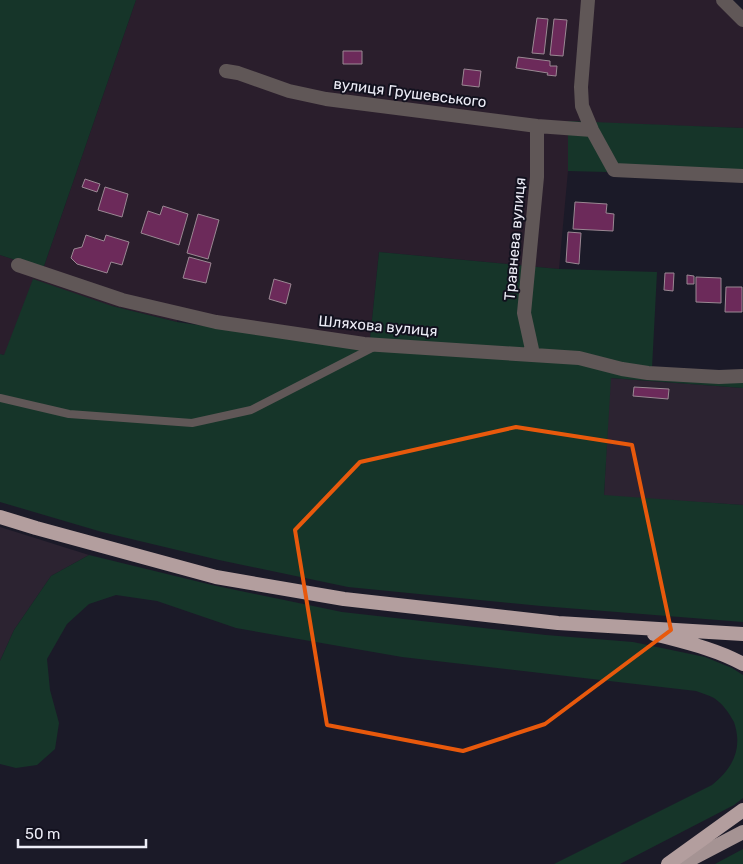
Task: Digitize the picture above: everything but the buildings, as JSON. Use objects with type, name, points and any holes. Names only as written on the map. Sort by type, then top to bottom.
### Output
[{"type":"highway","points":[[0,517],[216,577],[344,600],[558,623],[743,634]]},
{"type":"highway","points":[[627,627],[707,648],[743,664]]},
{"type":"highway","points":[[668,864],[743,810]]},
{"type":"main road","points":[[682,864],[743,832]]},
{"type":"street","points":[[588,0],[581,87],[582,106],[592,130],[614,170],[743,176]]},
{"type":"street","points":[[723,0],[743,20]]},
{"type":"street","name":"вулиця Грушевського","points":[[226,71],[238,72],[289,91],[326,99],[537,126],[592,130]]},
{"type":"street","name":"Травнева вулиця","points":[[533,354],[524,313],[537,177],[537,126]]},
{"type":"street","name":"Шляхова вулиця","points":[[18,265],[122,300],[216,322],[364,344],[533,354],[579,358],[622,369],[648,372],[719,377],[743,376]]},
{"type":"lane","points":[[0,398],[69,414],[192,423],[251,410],[381,344]]},
{"type":"highlighted area","points":[[516,427],[632,445],[671,630],[545,724],[463,751],[327,725],[295,530],[360,462]]},
{"type":"shaded area","points":[[136,0],[717,0],[743,26],[743,128],[568,122],[568,171],[559,269],[379,252],[370,339],[178,314],[177,322],[112,306],[4,355],[0,354],[0,255],[43,269]]},
{"type":"shaded area","points":[[610,378],[743,388],[743,505],[604,496]]},
{"type":"shaded area","points":[[0,527],[89,555],[51,576],[14,630],[0,661]]},
{"type":"green space","points":[[0,0],[136,0],[43,269],[0,255]]},
{"type":"green space","points":[[568,121],[743,128],[743,173],[606,168],[607,172],[568,171]]},
{"type":"green space","points":[[379,252],[559,269],[657,272],[652,368],[370,339]]},
{"type":"green space","points":[[33,279],[112,306],[177,322],[302,340],[579,361],[743,381],[743,388],[611,378],[604,495],[743,505],[743,622],[541,606],[348,587],[219,560],[102,532],[0,502],[0,354],[4,355]]},
{"type":"green space","points":[[89,555],[212,585],[342,612],[546,635],[633,642],[705,657],[732,668],[743,675],[743,798],[734,805],[620,864],[554,864],[712,785],[719,779],[731,765],[737,749],[734,722],[723,706],[714,698],[696,691],[402,657],[236,628],[157,601],[116,595],[89,604],[67,624],[47,659],[50,690],[59,723],[55,749],[37,765],[16,768],[0,764],[0,661],[14,630],[51,576]]},
{"type":"green space","points":[[743,849],[743,864],[715,864]]}]
